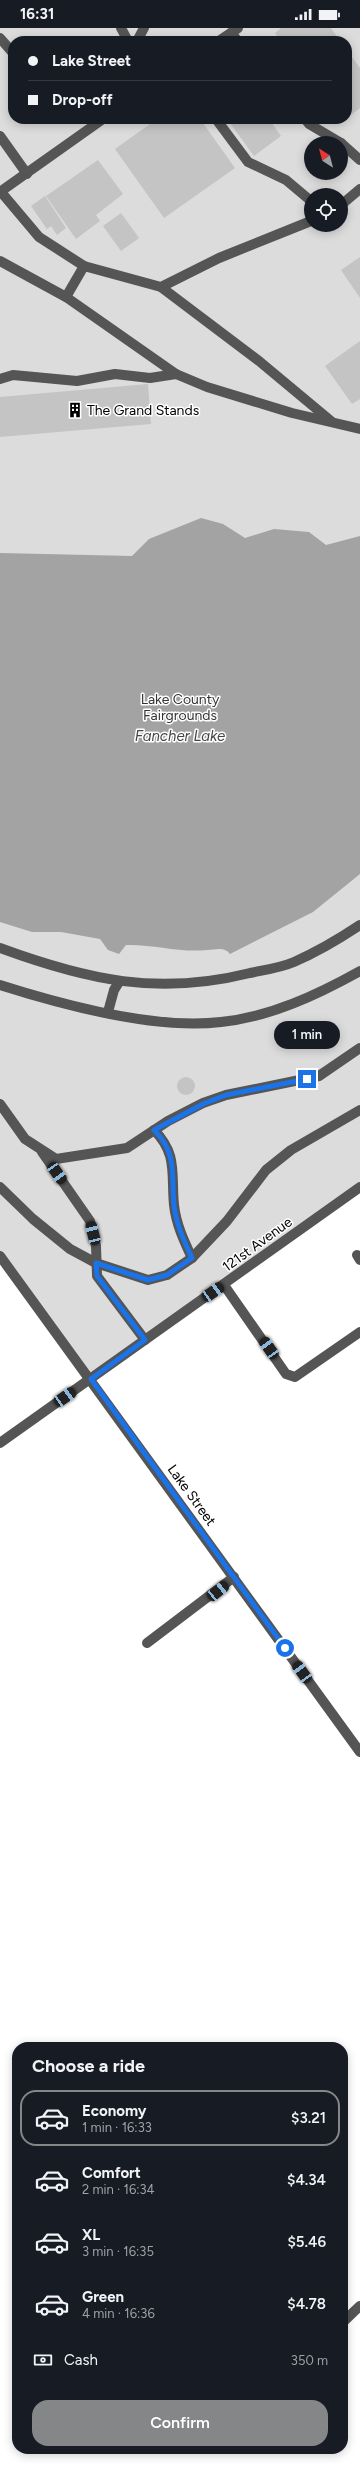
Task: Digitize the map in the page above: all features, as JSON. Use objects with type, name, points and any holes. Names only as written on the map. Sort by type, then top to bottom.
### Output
[{"type":"street","points":[[0,38],[8,47]]},
{"type":"street","points":[[96,124],[0,192],[39,237],[84,266],[161,287],[259,361],[333,422]]},
{"type":"street","points":[[220,124],[248,162],[286,180],[304,195]]},
{"type":"street","points":[[309,124],[329,136]]},
{"type":"street","points":[[0,136],[27,174]]},
{"type":"street","points":[[348,149],[360,160]]},
{"type":"street","points":[[348,199],[360,188]]},
{"type":"street","points":[[161,287],[219,258],[304,224]]},
{"type":"street","points":[[0,261],[66,297],[176,374],[214,389],[360,429]]},
{"type":"street","points":[[66,297],[84,266]]},
{"type":"street","points":[[0,379],[12,375],[77,381],[115,374],[150,378],[176,374]]},
{"type":"street","points":[[0,948],[40,963],[119,982],[175,985],[214,982],[292,963],[327,946],[360,925]]},
{"type":"street","points":[[0,985],[58,1002],[175,1024],[222,1022],[256,1016],[298,1002],[360,971]]},
{"type":"street","points":[[108,1012],[114,990],[119,982]]},
{"type":"street","points":[[0,1104],[25,1139],[56,1159],[126,1148],[189,1110],[226,1095],[320,1076],[360,1048]]},
{"type":"street","points":[[0,1187],[33,1219],[70,1249],[96,1263],[148,1280],[167,1275],[192,1258],[227,1221],[266,1170],[291,1150],[360,1110]]},
{"type":"street","points":[[154,1130],[165,1141],[172,1161],[174,1205],[181,1235],[192,1258]]},
{"type":"street","points":[[39,1148],[90,1220],[96,1246],[97,1276],[145,1340]]},
{"type":"street","name":"121st Avenue","points":[[0,1443],[360,1187]]},
{"type":"street","name":"Lake Street","points":[[0,1256],[91,1379],[360,1752]]},
{"type":"street","points":[[224,1285],[286,1374],[295,1377],[360,1332]]},
{"type":"street","points":[[147,1643],[234,1577]]},
{"type":"street","points":[[348,2317],[360,2306]]},
{"type":"green space","name":"Lake County Fairgrounds","points":[[0,28],[360,28],[360,1188],[91,1379],[0,1256]]},
{"type":"water","name":"Fancher Lake","points":[[201,518],[223,524],[245,538],[274,529],[309,532],[326,545],[360,536],[360,874],[313,912],[230,954],[222,949],[197,951],[126,945],[119,954],[108,950],[100,939],[61,932],[32,932],[0,922],[0,553],[132,556],[149,539]]},
{"type":"building","points":[[281,28],[331,28],[337,36],[277,36],[275,33]]},
{"type":"building","points":[[352,57],[360,68],[360,108],[352,114]]},
{"type":"building","points":[[150,124],[204,124],[235,168],[164,218],[115,149]]},
{"type":"building","points":[[231,124],[273,124],[281,136],[254,156]]},
{"type":"building","points":[[98,160],[123,194],[96,215],[100,221],[76,239],[46,196]]},
{"type":"building","points":[[45,196],[66,228],[57,235],[51,226],[47,229],[31,206]]},
{"type":"building","points":[[121,213],[139,238],[121,251],[103,226]]},
{"type":"building","points":[[360,257],[360,298],[341,270]]},
{"type":"building","points":[[360,341],[360,399],[352,404],[325,366]]},
{"type":"building","name":"The Grand Stands","points":[[148,384],[151,424],[0,437],[0,397]]},
{"type":"building","points":[[186,1077],[192,1080],[195,1086],[192,1092],[186,1095],[180,1092],[177,1086],[180,1080]]},
{"type":"place","name":"The Grand Stands","points":[[75,410]]},
{"type":"route","points":[[285,1648],[91,1379],[145,1340],[97,1276],[96,1263],[148,1280],[167,1275],[183,1266],[192,1258],[181,1235],[174,1205],[172,1161],[165,1141],[154,1130],[168,1121],[226,1095],[307,1079]]}]
